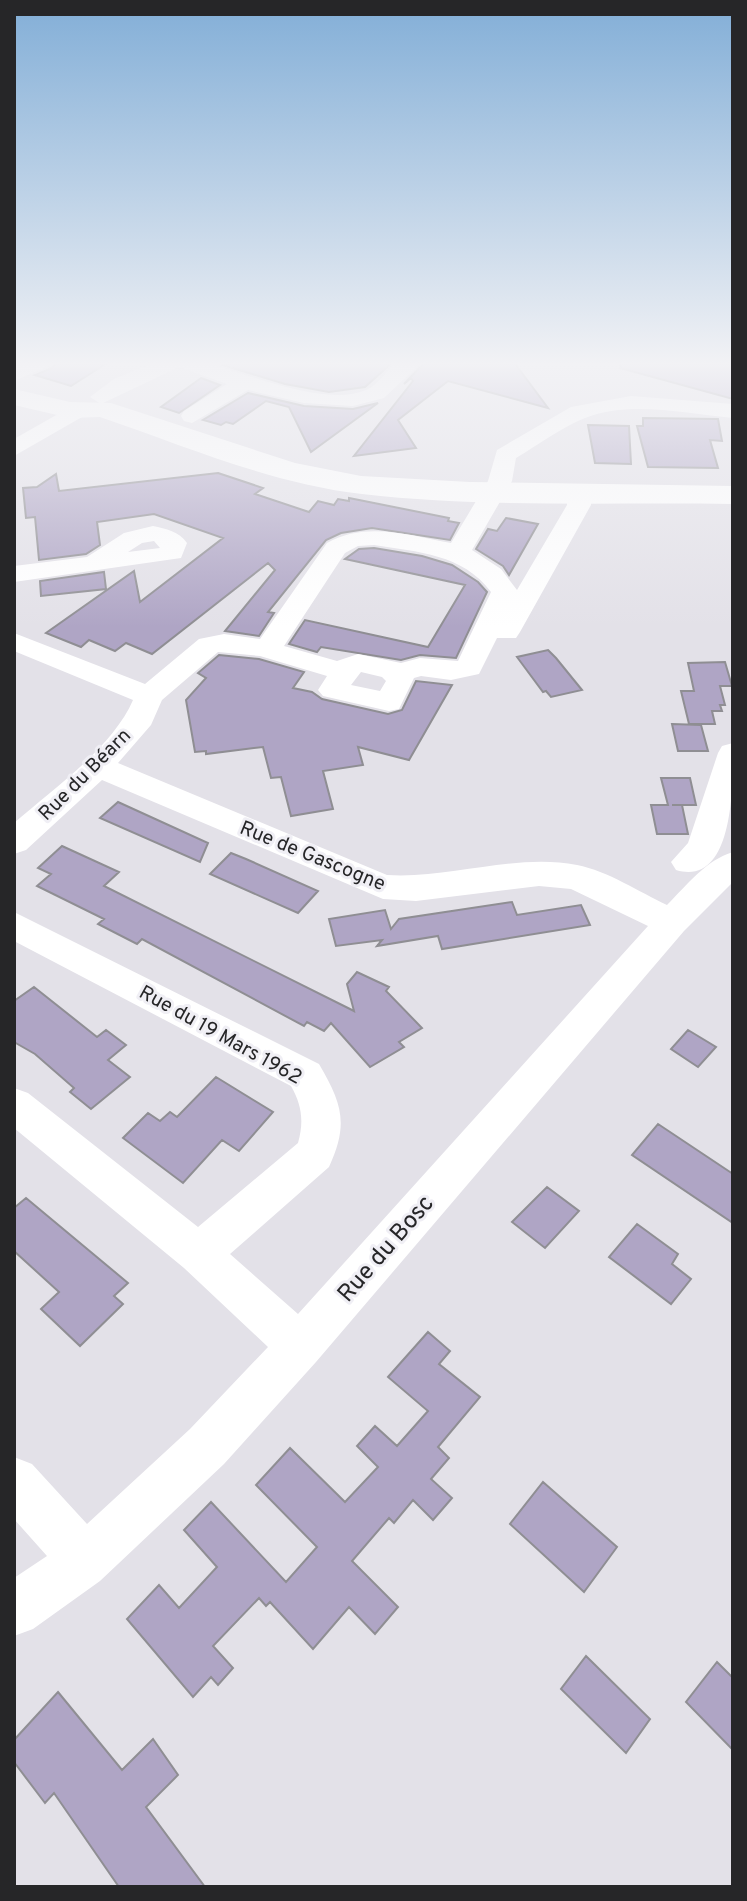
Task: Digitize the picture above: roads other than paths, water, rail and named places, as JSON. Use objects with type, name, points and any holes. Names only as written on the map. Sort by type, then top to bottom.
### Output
[{"type":"main road","points":[[224,450],[289,471],[361,485],[733,495]]},
{"type":"street","points":[[268,649],[336,548],[352,539],[374,537],[458,552],[500,481],[505,455],[514,450]]},
{"type":"street","points":[[494,653],[579,505],[579,492]]},
{"type":"street","name":"Rue du Béarn","points":[[14,842],[98,766],[140,718],[149,696],[195,653],[209,645],[224,642],[268,649],[278,655],[344,672],[333,690],[389,702],[401,680],[396,674],[420,667],[451,671],[469,668],[505,592],[492,575],[458,552]]},
{"type":"street","points":[[14,574],[95,563]]},
{"type":"street","points":[[14,641],[149,696]]},
{"type":"street","points":[[688,862],[703,848],[733,753]]},
{"type":"street","name":"Rue de Gascogne","points":[[98,766],[383,887],[416,889],[539,874],[577,877],[672,922]]},
{"type":"street","name":"Rue du Bosc","points":[[14,1610],[82,1563],[182,1470],[300,1346],[672,922],[713,879],[733,864]]},
{"type":"street","name":"Rue du 19 Mars 1962","points":[[14,925],[305,1075],[321,1101],[323,1133],[314,1154],[199,1254]]},
{"type":"street","points":[[14,1105],[199,1254],[300,1346]]},
{"type":"street","points":[[14,1482],[71,1544],[82,1563]]}]
